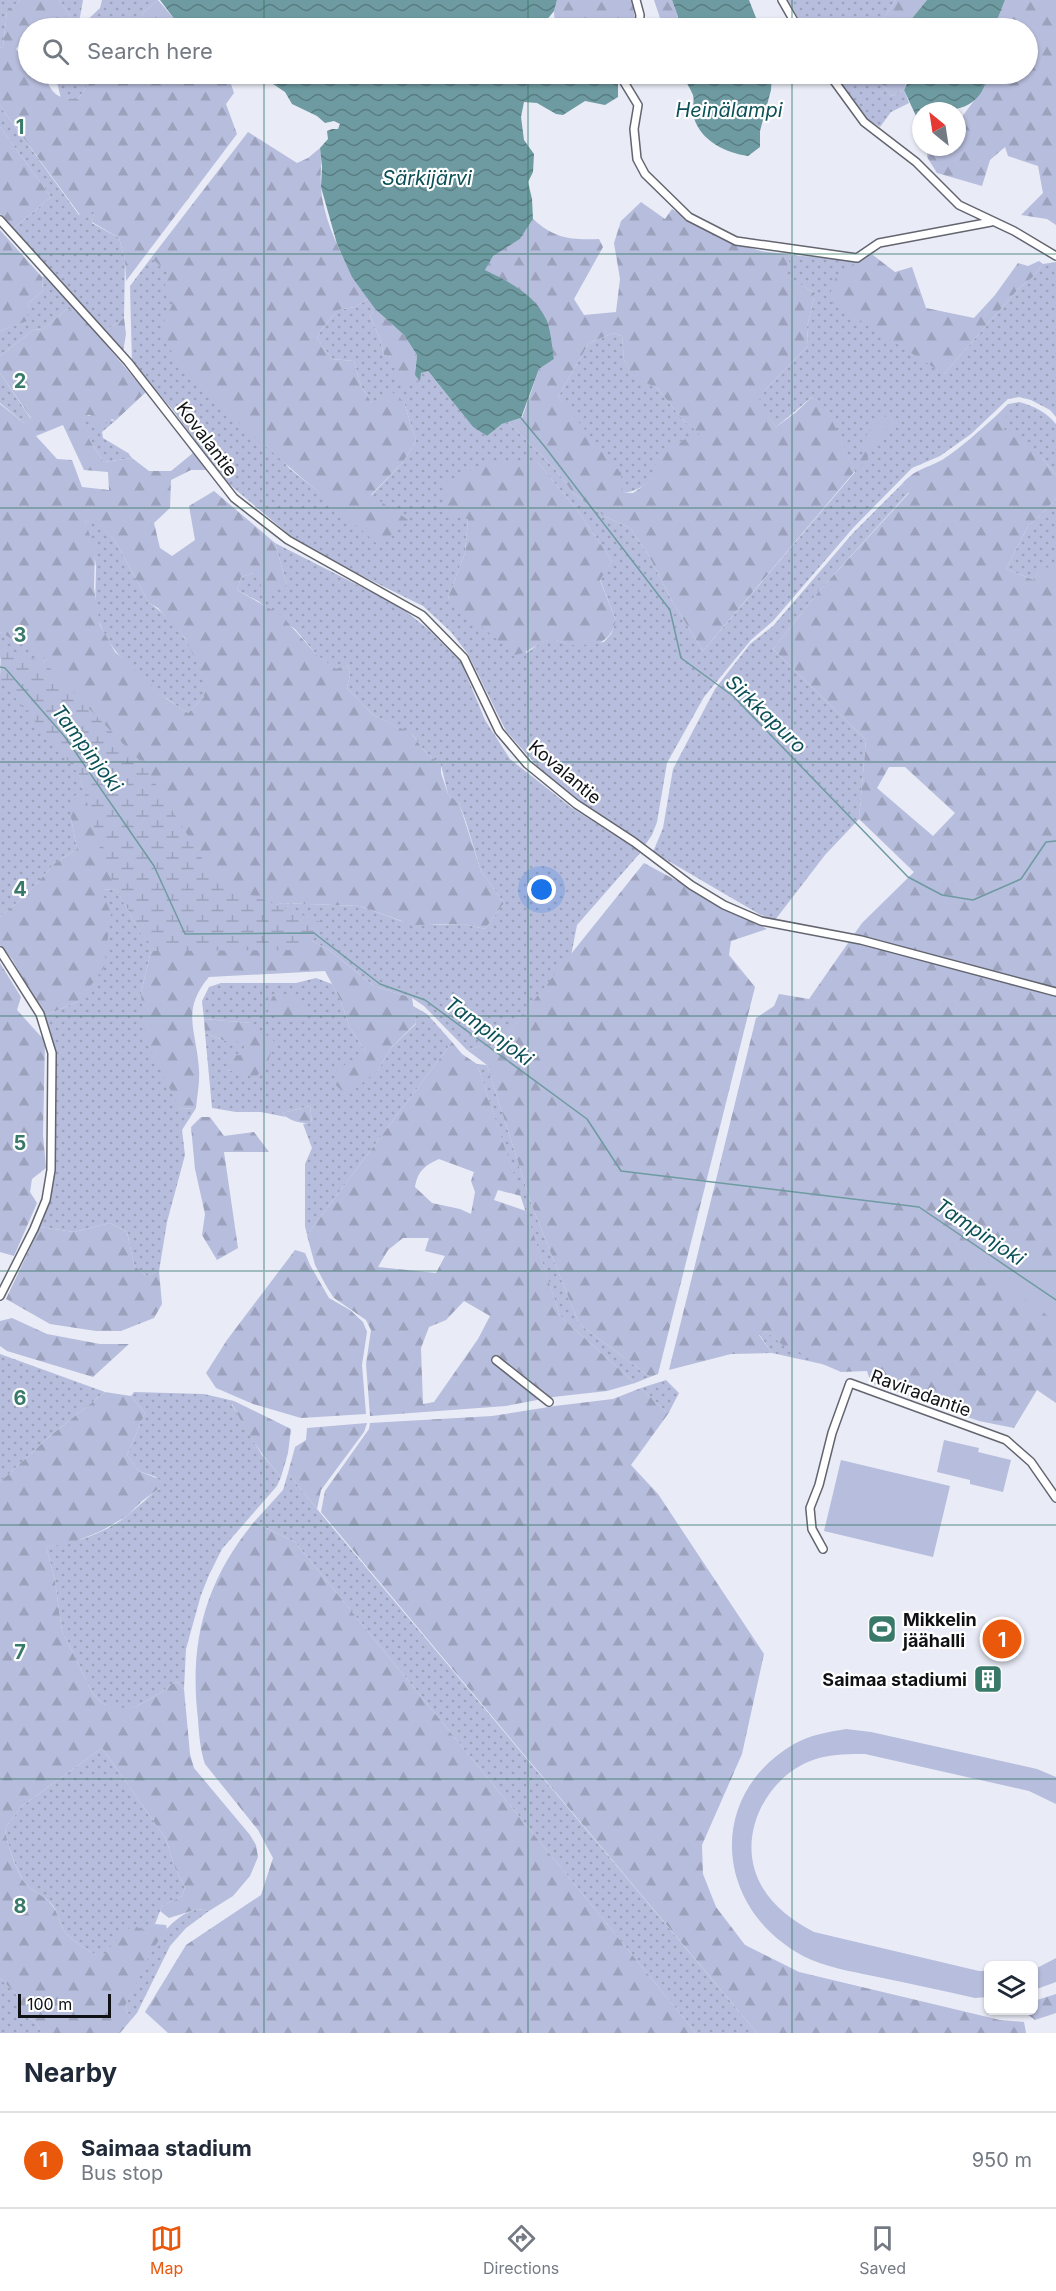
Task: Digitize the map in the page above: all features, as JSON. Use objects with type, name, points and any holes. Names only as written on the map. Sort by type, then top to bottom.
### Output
[{"type":"street","points":[[636,0],[640,18]]},
{"type":"street","points":[[782,0],[792,18]]},
{"type":"street","points":[[625,84],[638,105],[634,144],[637,159],[645,174],[689,217],[736,241],[857,258],[879,243],[992,222]]},
{"type":"street","points":[[836,84],[864,122],[916,162],[959,205],[1014,231],[1056,256]]},
{"type":"street","name":"Kovalantie","points":[[0,220],[128,362],[234,498],[288,540],[422,615],[464,658],[499,730],[527,764],[576,804],[634,842],[691,885],[724,905],[761,921],[861,940],[1056,992]]},
{"type":"street","points":[[0,951],[40,1014],[52,1053],[51,1170],[46,1200],[0,1296]]},
{"type":"street","points":[[496,1360],[549,1402]]},
{"type":"street","name":"Raviradantie","points":[[823,1549],[812,1528],[810,1508],[819,1485],[832,1433],[850,1383],[1006,1440],[1031,1462],[1056,1498]]},
{"type":"green space","points":[[0,0],[20,0],[7,12],[3,46],[0,48]]},
{"type":"green space","points":[[20,0],[59,0],[71,17],[18,18],[18,46],[16,49],[18,51],[18,84],[49,84],[56,94],[64,98],[78,99],[89,84],[231,84],[234,93],[226,104],[237,134],[126,281],[125,260],[119,238],[92,222],[94,212],[89,209],[80,215],[0,106],[0,48],[3,46],[7,11]]},
{"type":"green space","points":[[59,0],[83,0],[80,17],[71,17]]},
{"type":"green space","points":[[102,0],[158,0],[144,12],[141,18],[90,18],[100,8]]},
{"type":"green space","points":[[158,0],[173,18],[141,18],[144,12]]},
{"type":"green space","points":[[557,0],[632,0],[635,18],[554,18]]},
{"type":"green space","points":[[654,0],[672,0],[678,18],[660,18]]},
{"type":"green space","points":[[788,0],[896,0],[884,18],[798,18]]},
{"type":"green space","points":[[896,0],[927,0],[913,18],[884,18]]},
{"type":"green space","points":[[1005,0],[1056,0],[1056,225],[1047,219],[1021,215],[1043,193],[1038,166],[1008,156],[1005,147],[990,160],[982,186],[937,173],[927,157],[966,156],[966,111],[984,84],[1038,84],[1038,18],[998,18]]},
{"type":"green space","points":[[57,84],[89,84],[78,99],[61,98]]},
{"type":"green space","points":[[841,84],[882,84],[892,96],[904,90],[909,103],[891,112],[880,127],[867,119]]},
{"type":"green space","points":[[882,84],[906,84],[904,90],[892,96]]},
{"type":"green space","points":[[0,106],[79,215],[89,208],[94,212],[92,223],[119,238],[125,260],[124,318],[105,331],[13,229],[51,197],[0,127]]},
{"type":"green space","points":[[0,127],[51,197],[13,229],[0,214]]},
{"type":"green space","points":[[248,132],[297,163],[308,158],[320,148],[322,200],[331,230],[352,274],[368,299],[355,307],[338,310],[317,338],[332,359],[354,361],[361,386],[372,403],[392,392],[404,402],[416,441],[403,462],[371,495],[408,520],[379,546],[205,390],[179,362],[159,332],[174,301],[163,291],[169,273],[151,258]]},
{"type":"green space","points":[[641,202],[665,219],[672,209],[721,239],[761,251],[792,255],[783,274],[815,293],[807,327],[808,346],[765,390],[758,402],[776,427],[812,397],[827,409],[855,471],[703,651],[672,601],[648,554],[630,528],[604,516],[574,494],[555,469],[508,422],[522,418],[539,369],[554,359],[547,322],[485,270],[492,256],[520,239],[533,219],[549,231],[564,237],[599,239],[603,247],[574,299],[584,315],[616,312],[620,279],[614,243],[621,221]],"holes":[[[613,333],[622,336],[624,360],[633,377],[657,388],[684,421],[700,434],[675,443],[656,460],[656,477],[633,493],[622,493],[621,473],[558,397],[589,343]]]},
{"type":"green space","points":[[0,230],[42,277],[43,290],[29,303],[27,321],[0,331]]},
{"type":"green space","points":[[869,252],[895,272],[912,267],[926,308],[974,318],[995,295],[1018,263],[1028,266],[1039,261],[1043,264],[944,374],[828,300],[836,277]]},
{"type":"green space","points":[[792,255],[858,261],[944,374],[1043,264],[1056,262],[1056,417],[1050,410],[1031,400],[1019,397],[1008,399],[971,434],[940,456],[912,468],[853,528],[773,621],[751,640],[704,697],[667,763],[657,822],[645,845],[582,805],[541,770],[506,731],[468,654],[451,632],[423,606],[356,573],[293,538],[223,479],[172,409],[132,363],[130,286],[151,258],[170,273],[174,301],[280,458],[290,469],[339,508],[371,496],[403,462],[416,441],[404,402],[372,403],[361,386],[354,361],[332,359],[317,338],[338,310],[355,307],[368,299],[375,309],[370,316],[384,355],[395,358],[421,373],[427,370],[473,427],[487,436],[508,422],[555,469],[574,494],[604,516],[630,528],[648,554],[672,601],[703,651],[855,472],[827,410],[812,397],[776,427],[757,402],[765,390],[808,346],[807,327],[815,293],[782,274]],"holes":[[[538,463],[578,511],[612,561],[600,579],[616,621],[611,634],[604,642],[574,645],[552,639],[541,642],[527,653],[448,598],[465,553],[468,519]]]},
{"type":"green space","points":[[46,276],[78,312],[67,309],[43,329],[33,330],[0,356],[0,331],[26,321],[29,303],[43,290],[42,277]]},
{"type":"green space","points":[[67,309],[78,312],[146,392],[115,421],[112,419],[99,428],[90,415],[83,415],[90,441],[104,462],[132,458],[149,471],[171,471],[193,453],[206,470],[191,470],[171,480],[170,508],[154,523],[160,548],[172,556],[195,540],[189,506],[214,491],[275,543],[287,585],[266,593],[253,573],[241,577],[237,590],[281,615],[317,655],[336,669],[348,665],[350,675],[347,688],[373,715],[411,733],[427,754],[441,765],[441,773],[448,794],[459,803],[481,871],[504,903],[485,929],[464,924],[413,925],[360,906],[283,903],[256,910],[329,950],[374,986],[412,998],[416,1023],[391,1048],[378,1070],[347,1096],[336,1085],[338,1069],[366,1052],[350,1028],[340,999],[325,971],[209,977],[200,989],[193,1011],[192,1022],[199,1075],[196,1108],[180,1109],[145,1039],[141,993],[151,951],[116,889],[101,890],[111,913],[104,968],[79,1001],[44,1016],[12,959],[0,945],[0,917],[27,894],[55,863],[77,849],[71,818],[72,797],[84,791],[79,774],[30,676],[47,659],[0,632],[0,404],[24,423],[31,418],[0,373],[0,356],[33,330],[43,329]],"holes":[[[63,425],[84,470],[108,472],[109,490],[82,487],[72,460],[57,459],[36,436]],[[92,518],[114,539],[149,603],[158,608],[185,638],[205,679],[204,697],[188,713],[168,700],[115,652],[100,625],[94,588],[95,550],[85,522]]]},
{"type":"green space","points":[[375,309],[404,335],[417,355],[415,375],[420,381],[399,383],[395,358],[384,355],[370,316]]},
{"type":"green space","points":[[124,318],[126,334],[123,352],[105,331]]},
{"type":"green space","points":[[613,333],[622,336],[624,360],[633,376],[657,388],[684,421],[701,434],[654,479],[633,491],[622,493],[558,397],[589,343]]},
{"type":"green space","points":[[0,373],[31,419],[24,423],[0,403]]},
{"type":"green space","points":[[1019,402],[1039,410],[1056,424],[1056,475],[1043,459],[1004,432],[997,415],[1008,404]]},
{"type":"green space","points":[[82,414],[115,421],[102,432],[103,438],[128,453],[132,458],[104,462],[90,441]]},
{"type":"green space","points":[[997,415],[1006,416],[1004,432],[1014,434],[1043,459],[1056,475],[1056,499],[1027,528],[1006,569],[1034,580],[1040,567],[1056,568],[1056,1403],[1037,1390],[1014,1428],[979,1421],[871,1383],[867,1371],[841,1372],[786,1348],[766,1331],[759,1335],[772,1353],[731,1354],[669,1370],[756,1018],[774,1006],[779,994],[809,999],[862,923],[914,872],[859,819],[866,740],[773,649],[819,591],[909,493],[902,484],[916,472],[949,455]],"holes":[[[889,767],[905,767],[955,813],[933,836],[877,788]]]},
{"type":"green space","points":[[878,416],[894,417],[901,421],[887,428],[861,467],[857,461],[863,454],[865,438]]},
{"type":"green space","points":[[490,461],[538,463],[578,511],[612,561],[600,580],[616,621],[610,634],[601,642],[592,646],[550,640],[515,655],[448,598],[465,553],[468,519],[443,514],[444,483]]},
{"type":"green space","points":[[902,484],[909,492],[819,591],[773,649],[866,740],[859,819],[825,855],[775,920],[759,914],[653,852],[663,828],[673,769],[715,689],[750,644],[773,626],[853,533]]},
{"type":"green space","points":[[1056,499],[1056,568],[1040,568],[1034,580],[1006,569],[1027,528]]},
{"type":"green space","points":[[92,517],[114,539],[149,603],[175,626],[197,657],[205,678],[204,697],[188,713],[138,675],[107,639],[98,619],[95,590],[96,567],[85,522]]},
{"type":"green space","points":[[275,543],[399,606],[428,629],[461,662],[485,720],[510,759],[572,808],[641,852],[577,925],[571,956],[502,1040],[467,1050],[424,1006],[412,998],[374,986],[329,950],[256,910],[283,903],[360,906],[401,921],[436,925],[464,924],[485,929],[504,903],[481,871],[459,803],[448,794],[441,765],[427,754],[412,734],[373,715],[347,688],[350,675],[348,665],[336,670],[317,655],[295,629],[258,601],[237,590],[241,577],[253,573],[287,585]]},
{"type":"green space","points":[[0,632],[48,658],[30,676],[0,658]]},
{"type":"green space","points":[[1,647],[45,663],[143,764],[217,882],[328,925],[302,950],[151,951],[106,870],[79,774],[0,680]]},
{"type":"green space","points":[[0,674],[79,774],[84,792],[71,818],[77,849],[55,863],[27,894],[0,917]]},
{"type":"green space","points":[[644,863],[767,929],[731,941],[729,955],[755,987],[658,1374],[650,1377],[579,1324],[531,1203],[487,1065],[467,1050],[502,1040]]},
{"type":"green space","points":[[116,889],[151,951],[141,993],[180,1109],[196,1108],[182,1130],[185,1155],[167,1222],[159,1271],[146,1276],[134,1265],[127,1232],[110,1223],[74,1232],[40,1227],[50,1202],[55,1173],[55,1054],[51,1033],[44,1016],[79,1001],[100,890]]},
{"type":"green space","points":[[0,963],[21,997],[17,1010],[45,1041],[43,1135],[46,1168],[32,1179],[30,1192],[37,1203],[14,1256],[0,1252]]},
{"type":"green space","points":[[316,978],[332,984],[350,1028],[378,1070],[391,1048],[416,1024],[413,1006],[427,1014],[452,1042],[307,1235],[305,1164],[312,1148],[303,1124],[312,1122],[310,1106],[282,1113],[286,1117],[261,1112],[236,1112],[212,1108],[205,1033],[225,1041],[243,1041],[246,1052],[251,1023],[204,1019],[202,1001],[209,987],[221,983],[296,983]],"holes":[[[246,1052],[242,1073],[227,1070]]]},
{"type":"green space","points":[[293,995],[307,1011],[300,1024],[278,1018],[267,1008],[273,996]]},
{"type":"green space","points":[[204,1019],[251,1023],[275,1042],[268,1061],[256,1077],[227,1070],[228,1056],[241,1055],[245,1052],[243,1042],[225,1041],[205,1033]]},
{"type":"green space","points":[[452,1042],[462,1054],[477,1064],[521,1196],[498,1190],[494,1200],[526,1211],[560,1316],[635,1383],[607,1391],[553,1397],[506,1406],[370,1416],[366,1364],[371,1330],[366,1320],[334,1298],[315,1265],[307,1235]],"holes":[[[439,1159],[474,1172],[471,1181],[475,1192],[471,1214],[460,1209],[432,1203],[415,1187],[422,1170]],[[403,1238],[429,1238],[425,1251],[445,1256],[436,1273],[378,1267],[388,1250]],[[464,1301],[490,1316],[478,1339],[434,1402],[423,1404],[421,1348],[429,1327],[446,1320]]]},
{"type":"green space","points":[[477,1064],[487,1065],[531,1203],[579,1324],[650,1377],[635,1383],[560,1316]]},
{"type":"green space","points":[[310,1106],[312,1123],[296,1121],[282,1113]]},
{"type":"green space","points":[[201,1117],[210,1117],[224,1136],[254,1132],[269,1152],[224,1152],[238,1248],[217,1260],[202,1235],[205,1214],[195,1169],[191,1127]]},
{"type":"green space","points":[[110,1223],[127,1232],[134,1265],[146,1276],[159,1271],[162,1304],[154,1318],[121,1331],[96,1331],[50,1324],[6,1299],[40,1227],[74,1232]]},
{"type":"green space","points":[[980,1230],[1056,1268],[1056,1322],[967,1257]]},
{"type":"green space","points":[[295,1250],[305,1253],[329,1298],[350,1310],[363,1322],[367,1332],[362,1365],[366,1414],[301,1418],[253,1404],[216,1388],[206,1373],[227,1340]]},
{"type":"green space","points":[[12,1318],[47,1334],[100,1344],[129,1344],[93,1377],[7,1351],[0,1346],[0,1321]]},
{"type":"green space","points":[[766,1331],[787,1348],[831,1366],[772,1353],[759,1334]]},
{"type":"green space","points":[[0,1354],[105,1392],[50,1436],[0,1482]]},
{"type":"green space","points":[[666,1380],[679,1393],[668,1414],[641,1388]]},
{"type":"green space","points":[[641,1388],[668,1414],[631,1465],[658,1494],[764,1654],[742,1754],[702,1845],[703,1874],[716,1907],[745,1945],[799,1972],[1000,2020],[1024,2022],[1026,2033],[757,2033],[321,1512],[325,1491],[369,1429],[370,1423],[492,1416],[613,1399]]},
{"type":"green space","points":[[105,1392],[131,1396],[145,1413],[127,1455],[139,1471],[161,1480],[160,1488],[127,1516],[101,1531],[67,1545],[46,1546],[55,1581],[62,1631],[93,1694],[103,1704],[121,1708],[137,1706],[162,1692],[171,1684],[178,1682],[184,1689],[190,1754],[194,1768],[250,1835],[256,1845],[258,1857],[250,1876],[233,1896],[209,1911],[198,1909],[169,1918],[160,1911],[162,1906],[182,1896],[185,1887],[175,1868],[166,1839],[102,1748],[22,1806],[5,1828],[13,1859],[25,1882],[51,1904],[64,1930],[80,1945],[96,1955],[104,1955],[125,1930],[135,1926],[142,1930],[155,1924],[166,1925],[167,1929],[152,1950],[125,2006],[131,2020],[120,2033],[42,2033],[35,2021],[18,2014],[22,2007],[16,1994],[0,1978],[0,1482],[50,1436]]},
{"type":"green space","points":[[134,1392],[204,1394],[234,1401],[232,1405],[262,1455],[281,1477],[277,1486],[222,1549],[209,1575],[186,1649],[184,1689],[178,1682],[171,1684],[162,1692],[137,1706],[120,1709],[103,1704],[93,1694],[62,1631],[55,1581],[46,1546],[68,1543],[110,1527],[160,1488],[156,1477],[139,1471],[127,1455],[145,1413],[131,1396]]},
{"type":"green space","points":[[234,1401],[291,1429],[288,1453],[281,1477],[248,1433],[232,1404]]},
{"type":"green space","points":[[367,1423],[364,1432],[321,1490],[317,1509],[288,1473],[295,1447],[306,1440],[307,1428]]},
{"type":"green space","points":[[944,1440],[979,1448],[978,1452],[1011,1460],[1003,1492],[970,1484],[970,1480],[937,1472]]},
{"type":"green space","points":[[841,1460],[950,1486],[933,1557],[824,1531]]},
{"type":"green space","points":[[288,1473],[757,2033],[696,2033],[295,1542],[254,1522],[283,1490]]},
{"type":"green space","points":[[254,1522],[295,1542],[696,2033],[168,2033],[145,2012],[186,1945],[261,1895],[273,1858],[258,1830],[205,1764],[200,1742],[196,1691],[199,1639],[212,1590],[223,1567]]},
{"type":"green space","points":[[846,1729],[871,1732],[1037,1769],[1056,1777],[1056,1804],[1029,1791],[865,1754],[830,1756],[801,1765],[785,1777],[771,1791],[754,1826],[753,1864],[760,1883],[770,1899],[790,1917],[814,1932],[984,1971],[984,1997],[975,1998],[820,1963],[803,1956],[774,1936],[752,1910],[738,1882],[732,1852],[735,1822],[745,1792],[765,1766],[794,1744]]},
{"type":"green space","points":[[102,1748],[166,1839],[175,1868],[185,1887],[182,1896],[162,1906],[155,1924],[112,1946],[104,1955],[96,1955],[69,1936],[56,1910],[25,1882],[13,1859],[5,1828],[22,1806]]},
{"type":"green space","points":[[198,1909],[209,1911],[186,1928],[170,1946],[137,2013],[131,2020],[125,2006],[154,1946],[170,1925],[186,1913]]},
{"type":"green space","points":[[1056,1958],[1056,1982],[1038,1989],[1039,1967]]},
{"type":"green space","points":[[0,1978],[16,1994],[22,2007],[18,2014],[35,2021],[42,2033],[0,2033]]},
{"type":"green space","points":[[1056,1994],[1056,2013],[1035,2020],[1028,2015],[1038,2015],[1038,2000]]},
{"type":"water","points":[[160,0],[557,0],[554,11],[548,18],[174,18]]},
{"type":"water","points":[[672,0],[749,0],[756,18],[678,18]]},
{"type":"water","points":[[927,0],[1005,0],[998,18],[913,17]]},
{"type":"water","name":"Särkijärvi","points":[[273,84],[618,84],[618,97],[605,105],[585,101],[563,115],[556,114],[537,103],[524,102],[521,117],[524,140],[534,154],[533,172],[528,182],[533,219],[520,239],[493,256],[485,270],[512,284],[536,303],[550,330],[554,359],[539,369],[521,418],[502,424],[487,436],[473,427],[428,371],[421,373],[420,381],[415,375],[417,355],[404,335],[375,309],[352,277],[337,244],[321,187],[320,148],[328,139],[327,131],[338,129],[340,124],[334,121],[325,123],[317,116],[292,104],[285,92]]},
{"type":"water","name":"Heinälampi","points":[[688,84],[771,84],[760,131],[760,147],[748,156],[723,149],[708,139],[697,126],[694,118],[693,95]]},
{"type":"water","points":[[907,84],[985,84],[973,102],[966,106],[966,102],[912,102],[912,107],[904,90]]},
{"type":"waterway","name":"Sirkkapuro","points":[[521,418],[670,610],[681,658],[733,696],[908,877],[942,895],[973,900],[1021,879],[1046,842],[1056,841]]},
{"type":"waterway","name":"Tampinjoki","points":[[0,667],[5,668],[65,737],[154,866],[185,934],[314,933],[380,984],[425,1000],[587,1119],[621,1171],[919,1207],[1056,1300]]},
{"type":"place","name":"Mikkelin jäähalli","points":[[882,1629]]},
{"type":"place","name":"Saimaa stadium","points":[[1002,1639]]},
{"type":"place","name":"Saimaa stadiumi","points":[[988,1679]]}]
